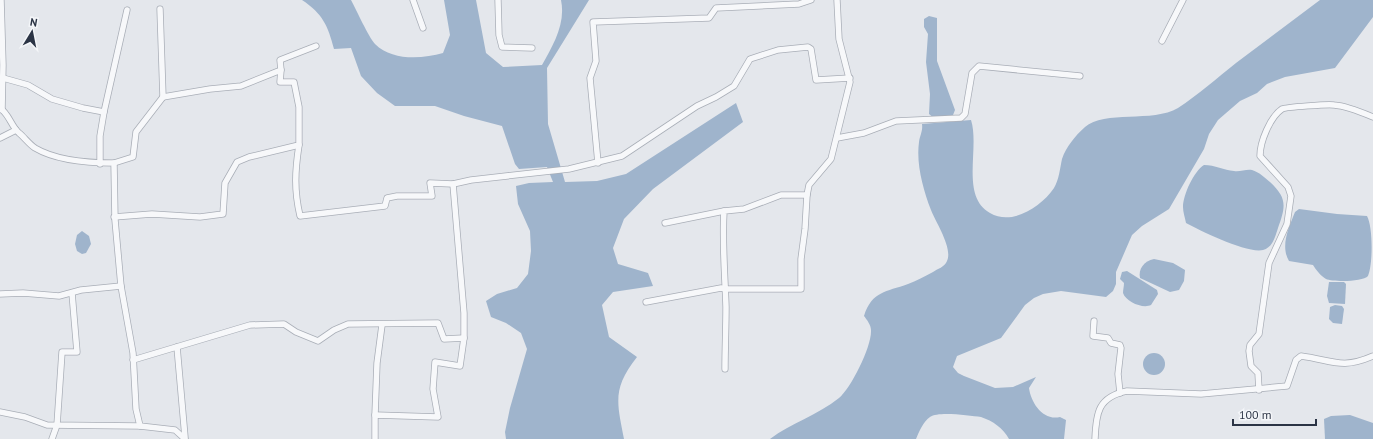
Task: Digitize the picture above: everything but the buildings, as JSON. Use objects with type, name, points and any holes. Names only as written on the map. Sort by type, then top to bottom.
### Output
[{"type":"street","points":[[1,0],[3,78],[1,109],[16,130],[34,148],[59,157],[100,164],[114,163],[133,157],[136,132],[163,97],[160,8]]},
{"type":"street","points":[[413,0],[423,28]]},
{"type":"street","points":[[498,0],[499,35],[502,47],[532,48]]},
{"type":"street","points":[[598,164],[590,78],[596,61],[593,22],[709,18],[716,8],[799,4],[811,0]]},
{"type":"street","points":[[646,302],[666,300],[690,293],[725,289],[801,288],[801,259],[809,185],[831,159],[850,82],[839,39],[837,0]]},
{"type":"street","points":[[1162,41],[1183,0]]},
{"type":"street","points":[[100,164],[100,136],[104,112],[127,10]]},
{"type":"street","points":[[316,46],[280,60],[280,82],[294,82],[299,107],[299,145],[295,169],[295,196],[300,216],[385,206],[387,198],[397,196],[432,196],[430,183],[453,184],[471,180],[546,173],[598,164],[622,156],[697,106],[734,86],[750,59],[778,50],[808,47],[812,52],[816,80],[850,78]]},
{"type":"street","points":[[837,138],[864,133],[896,121],[961,118],[965,114],[972,73],[979,66],[1080,76]]},
{"type":"street","points":[[163,97],[210,88],[241,86],[281,70]]},
{"type":"street","points":[[3,78],[28,85],[52,99],[83,108],[104,112]]},
{"type":"street","points":[[1259,390],[1258,373],[1251,366],[1249,351],[1250,345],[1259,334],[1269,263],[1287,224],[1291,196],[1288,187],[1260,156],[1264,135],[1272,121],[1282,109],[1298,106],[1334,105],[1373,117]]},
{"type":"street","points":[[0,138],[16,130]]},
{"type":"street","points":[[114,217],[152,214],[200,217],[224,214],[225,183],[237,162],[249,157],[299,145]]},
{"type":"street","points":[[114,163],[114,217],[122,286],[133,353],[136,409],[140,426]]},
{"type":"street","points":[[375,414],[438,417],[433,389],[435,362],[460,366],[464,338],[464,313],[453,184]]},
{"type":"street","points":[[665,223],[744,209],[781,195],[807,195]]},
{"type":"street","points":[[724,212],[724,369]]},
{"type":"street","points":[[0,294],[23,293],[60,296],[122,286]]},
{"type":"street","points":[[52,439],[57,425],[62,352],[77,352],[72,293]]},
{"type":"street","points":[[1094,321],[1093,336],[1108,338],[1111,342],[1120,345],[1121,348],[1118,374],[1120,393]]},
{"type":"street","points":[[133,360],[250,325],[284,324],[296,332],[318,342],[334,330],[348,324],[382,325],[438,323],[444,339],[464,338]]},
{"type":"street","points":[[375,439],[377,364],[382,325]]},
{"type":"street","points":[[177,347],[185,438]]},
{"type":"street","points":[[1095,439],[1095,420],[1098,409],[1111,396],[1120,393],[1201,394],[1259,390],[1288,386],[1296,360],[1301,356],[1346,364],[1358,363],[1373,356]]},
{"type":"street","points":[[0,412],[25,417],[47,425],[140,426],[175,430],[185,438]]},
{"type":"water","points":[[302,0],[351,0],[372,40],[382,50],[398,56],[426,57],[443,53],[450,35],[444,0],[476,0],[486,53],[503,67],[542,65],[558,34],[562,17],[561,0],[589,0],[547,68],[548,124],[565,182],[597,181],[626,174],[736,103],[743,122],[653,189],[624,219],[613,248],[618,264],[648,273],[653,286],[613,292],[602,305],[609,337],[637,357],[623,378],[618,396],[618,405],[624,439],[506,439],[505,432],[510,408],[527,349],[521,333],[506,323],[491,317],[486,301],[497,294],[517,288],[528,274],[531,251],[530,231],[518,204],[516,186],[529,183],[553,182],[547,167],[519,169],[515,164],[502,126],[464,116],[435,106],[395,106],[377,93],[361,76],[351,48],[334,49],[324,21],[315,10]]},
{"type":"water","points":[[1320,0],[1373,0],[1373,17],[1335,68],[1285,77],[1267,84],[1257,93],[1240,101],[1218,120],[1209,134],[1204,149],[1169,209],[1142,226],[1132,235],[1116,272],[1116,284],[1113,291],[1106,297],[1061,291],[1043,294],[1034,298],[1025,305],[1001,338],[957,356],[953,367],[958,373],[995,388],[1013,387],[1036,377],[1029,388],[1032,399],[1043,414],[1054,418],[1060,417],[1066,420],[1064,439],[1009,439],[1001,428],[981,417],[940,414],[930,417],[923,424],[916,439],[770,439],[778,433],[831,404],[844,393],[855,376],[868,346],[871,328],[864,316],[871,302],[876,297],[887,291],[908,284],[933,272],[943,266],[947,261],[948,249],[925,194],[919,168],[918,150],[922,124],[971,120],[974,144],[973,183],[976,195],[981,205],[990,213],[1007,217],[1016,216],[1034,208],[1042,202],[1054,188],[1062,159],[1068,146],[1085,127],[1093,122],[1104,119],[1156,115],[1178,108]]},
{"type":"water","points":[[929,16],[937,18],[937,61],[955,110],[953,115],[934,118],[929,114],[930,94],[926,62],[928,34],[924,27],[924,19]]},
{"type":"water","points":[[1204,165],[1234,171],[1252,170],[1262,175],[1280,193],[1283,203],[1283,214],[1275,238],[1269,247],[1263,250],[1247,249],[1224,241],[1186,223],[1183,202],[1196,172]]},
{"type":"water","points":[[1299,209],[1367,216],[1372,246],[1371,263],[1368,276],[1354,280],[1330,280],[1322,276],[1313,265],[1289,261],[1285,249],[1286,236],[1295,212]]},
{"type":"water","points":[[82,231],[89,236],[91,244],[86,253],[82,254],[77,251],[75,244],[77,235]]},
{"type":"water","points":[[1154,259],[1173,263],[1185,270],[1184,281],[1179,290],[1170,292],[1140,278],[1142,266]]},
{"type":"water","points":[[1127,271],[1157,290],[1158,294],[1151,305],[1144,306],[1135,304],[1125,296],[1123,293],[1124,283],[1120,279],[1122,272]]},
{"type":"water","points":[[1329,282],[1344,282],[1346,284],[1345,304],[1329,303],[1327,296]]},
{"type":"water","points":[[1335,305],[1342,306],[1344,309],[1342,324],[1333,323],[1329,319],[1330,307]]},
{"type":"water","points":[[1154,353],[1162,356],[1165,364],[1162,372],[1154,375],[1146,372],[1143,364],[1146,356]]},
{"type":"water","points":[[1350,415],[1373,423],[1373,439],[1325,439],[1324,419],[1331,416]]}]
